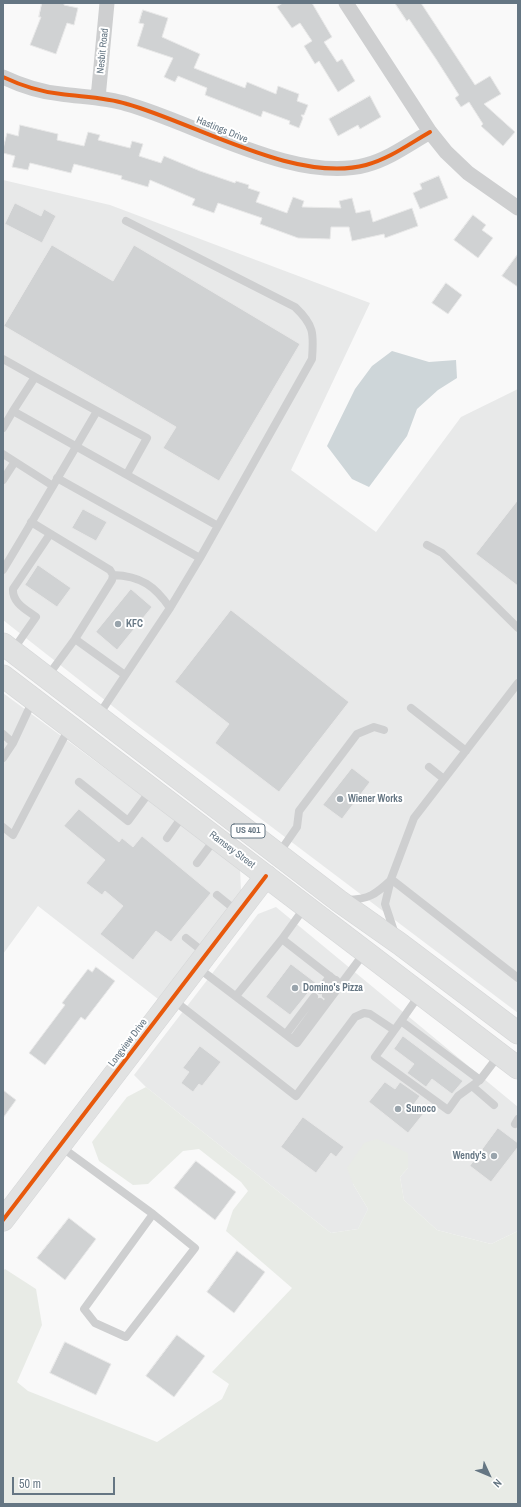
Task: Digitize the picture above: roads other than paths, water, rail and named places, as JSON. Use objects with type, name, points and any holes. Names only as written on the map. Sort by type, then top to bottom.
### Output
[{"type":"main road","name":"US 401","points":[[8,647],[46,678],[339,901],[400,944],[518,1033]]},
{"type":"main road","name":"Ramsey Street","points":[[3,676],[518,1068]]},
{"type":"main road","name":"Longview Drive","points":[[3,1220],[266,876]]},
{"type":"street","name":"Nesbit Road","points":[[98,98],[107,3]]},
{"type":"street","points":[[346,3],[430,132],[446,152],[468,173],[518,208]]},
{"type":"street","name":"Hastings Drive","points":[[3,77],[16,83],[59,94],[98,98],[124,103],[155,112],[258,153],[292,164],[332,170],[350,169],[382,160],[430,132]]},
{"type":"lane","points":[[98,717],[170,608],[200,558],[312,359],[314,338],[307,319],[295,307],[126,221]]},
{"type":"lane","points":[[3,359],[147,438],[127,474]]},
{"type":"lane","points":[[3,428],[35,377]]},
{"type":"lane","points":[[13,411],[77,445],[218,526]]},
{"type":"lane","points":[[3,570],[97,411]]},
{"type":"lane","points":[[3,454],[14,462],[200,558]]},
{"type":"lane","points":[[3,480],[14,462]]},
{"type":"lane","points":[[31,522],[110,570],[114,575],[140,579],[163,598],[170,608]]},
{"type":"lane","points":[[8,647],[36,617],[15,601],[12,595],[13,589],[50,534]]},
{"type":"lane","points":[[427,545],[442,553],[518,628]]},
{"type":"lane","points":[[46,678],[75,639],[114,575]]},
{"type":"lane","points":[[75,639],[125,675]]},
{"type":"lane","points":[[400,944],[393,931],[385,904],[391,879],[414,818],[518,683]]},
{"type":"lane","points":[[3,758],[13,742],[34,700]]},
{"type":"lane","points":[[411,708],[466,751]]},
{"type":"lane","points":[[3,827],[13,835],[70,727]]},
{"type":"lane","points":[[278,854],[297,827],[298,811],[357,734],[374,727],[384,730]]},
{"type":"lane","points":[[3,734],[13,742]]},
{"type":"lane","points":[[429,767],[444,779]]},
{"type":"lane","points":[[79,782],[128,821],[151,789]]},
{"type":"lane","points":[[167,838],[184,814]]},
{"type":"lane","points":[[198,863],[216,838]]},
{"type":"lane","points":[[339,901],[363,899],[375,895],[391,879]]},
{"type":"lane","points":[[391,879],[518,978]]},
{"type":"lane","points":[[217,895],[238,912]]},
{"type":"lane","points":[[236,996],[282,939],[306,906]]},
{"type":"lane","points":[[186,938],[201,960],[236,996],[298,1042],[336,980]]},
{"type":"lane","points":[[282,939],[336,980]]},
{"type":"lane","points":[[323,992],[365,952]]},
{"type":"lane","points":[[420,994],[375,1057],[448,1110],[458,1096],[480,1080],[500,1054]]},
{"type":"lane","points":[[171,999],[296,1096],[355,1017],[364,1013],[370,1014],[394,1030]]},
{"type":"lane","points":[[290,1037],[317,999]]},
{"type":"lane","points":[[401,1021],[480,1080]]},
{"type":"lane","points":[[472,1086],[494,1105]]},
{"type":"lane","points":[[60,1145],[153,1214],[195,1248],[126,1337],[95,1323],[84,1309],[153,1214]]},
{"type":"place","name":"KFC","points":[[118,624]]},
{"type":"place","name":"Wiener Works","points":[[340,799]]},
{"type":"place","name":"Domino's Pizza","points":[[295,988]]},
{"type":"place","name":"Sunoco","points":[[398,1109]]},
{"type":"place","name":"Wendy's","points":[[494,1156]]}]
